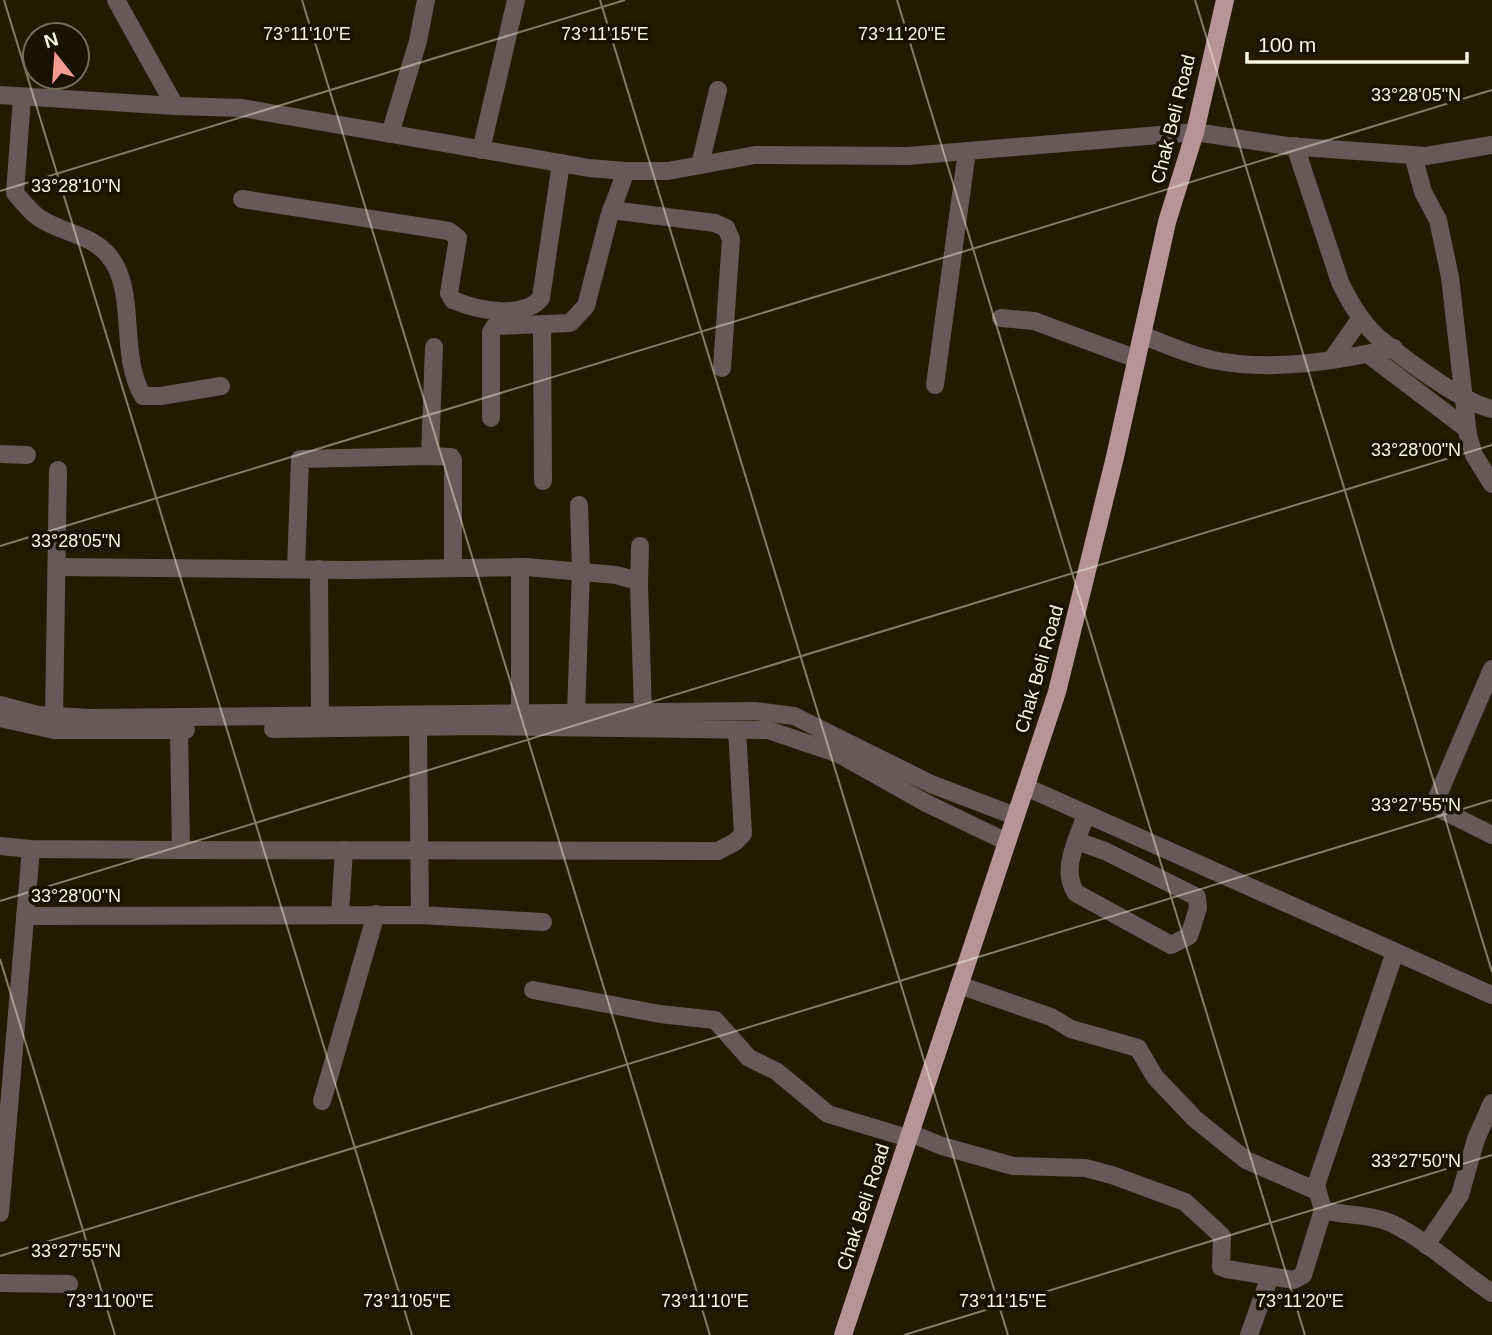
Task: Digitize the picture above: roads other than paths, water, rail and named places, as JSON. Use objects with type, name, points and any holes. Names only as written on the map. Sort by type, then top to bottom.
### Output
[{"type":"main road","name":"Chak Beli Road","points":[[846,1334],[1057,692],[1167,222],[1195,132],[1225,0]]},
{"type":"street","points":[[116,0],[175,106]]},
{"type":"street","points":[[390,134],[418,41],[426,0]]},
{"type":"street","points":[[481,150],[516,0]]},
{"type":"street","points":[[700,165],[718,90]]},
{"type":"street","points":[[0,95],[242,108],[481,150],[626,171],[667,171],[755,155],[908,156],[1195,132],[1295,146],[1413,155],[1492,145]]},
{"type":"street","points":[[22,98],[15,193],[38,217],[88,239],[109,256],[119,277],[132,370],[143,396],[161,396],[221,386]]},
{"type":"street","points":[[1295,146],[1340,282],[1361,318],[1380,340],[1466,400],[1492,409]]},
{"type":"street","points":[[935,385],[967,151]]},
{"type":"street","points":[[1413,155],[1423,192],[1438,220],[1446,254],[1468,429],[1474,455],[1492,484]]},
{"type":"street","points":[[242,199],[449,231],[458,238],[450,280],[449,293],[453,300],[506,312],[535,305],[541,299],[561,163]]},
{"type":"street","points":[[491,418],[491,332],[495,326],[570,323],[586,306],[611,210],[626,171]]},
{"type":"street","points":[[611,210],[715,223],[726,228],[732,239],[722,368]]},
{"type":"street","points":[[1001,318],[1034,321],[1137,359]]},
{"type":"street","points":[[1332,359],[1361,318]]},
{"type":"street","points":[[542,325],[543,481]]},
{"type":"street","points":[[1142,335],[1211,359],[1232,363],[1332,359],[1394,348]]},
{"type":"street","points":[[430,456],[434,346]]},
{"type":"street","points":[[1368,354],[1468,429]]},
{"type":"street","points":[[1417,391],[1429,388],[1429,373]]},
{"type":"street","points":[[1435,405],[1437,393],[1447,386]]},
{"type":"street","points":[[0,454],[27,454]]},
{"type":"street","points":[[296,569],[300,459],[430,456],[451,457],[453,460],[453,568]]},
{"type":"street","points":[[54,717],[58,470]]},
{"type":"street","points":[[576,713],[579,505]]},
{"type":"street","points":[[640,546],[643,712]]},
{"type":"street","points":[[57,567],[520,567],[616,575],[634,580],[639,586]]},
{"type":"street","points":[[520,567],[520,713]]},
{"type":"street","points":[[319,569],[320,715]]},
{"type":"street","points":[[1492,669],[1436,800],[1444,811],[1492,835]]},
{"type":"street","points":[[0,705],[54,717],[214,718],[320,715],[418,727],[768,730],[817,745],[1007,842]]},
{"type":"street","points":[[0,718],[54,730],[179,730],[520,713],[755,710],[794,716],[932,784],[1016,817]]},
{"type":"street","points":[[418,727],[420,915]]},
{"type":"street","points":[[179,730],[181,850]]},
{"type":"street","points":[[0,846],[31,849],[181,850],[718,850],[735,842],[743,834],[737,730]]},
{"type":"street","points":[[1026,787],[1492,995]]},
{"type":"street","points":[[1077,841],[1105,851],[1196,897],[1198,908],[1189,936],[1171,945],[1076,893],[1069,882],[1069,872],[1077,841],[1086,814]]},
{"type":"street","points":[[0,1213],[7,1062],[31,849]]},
{"type":"street","points":[[340,914],[344,850]]},
{"type":"street","points":[[25,916],[376,914],[543,922]]},
{"type":"street","points":[[322,1101],[376,914]]},
{"type":"street","points":[[533,990],[660,1014],[715,1020],[749,1058],[776,1071],[828,1114],[1013,1166],[1085,1168],[1185,1202],[1222,1236],[1221,1267],[1294,1280],[1303,1275],[1324,1210],[1316,1185],[1395,952]]},
{"type":"street","points":[[959,985],[1051,1017],[1071,1029],[1138,1048],[1155,1077],[1195,1119],[1246,1160],[1317,1191]]},
{"type":"street","points":[[1426,1245],[1460,1195],[1476,1139],[1492,1103]]},
{"type":"street","points":[[1324,1210],[1391,1223],[1492,1293]]},
{"type":"street","points":[[1249,1335],[1269,1276]]},
{"type":"street","points":[[0,1283],[69,1284]]}]
